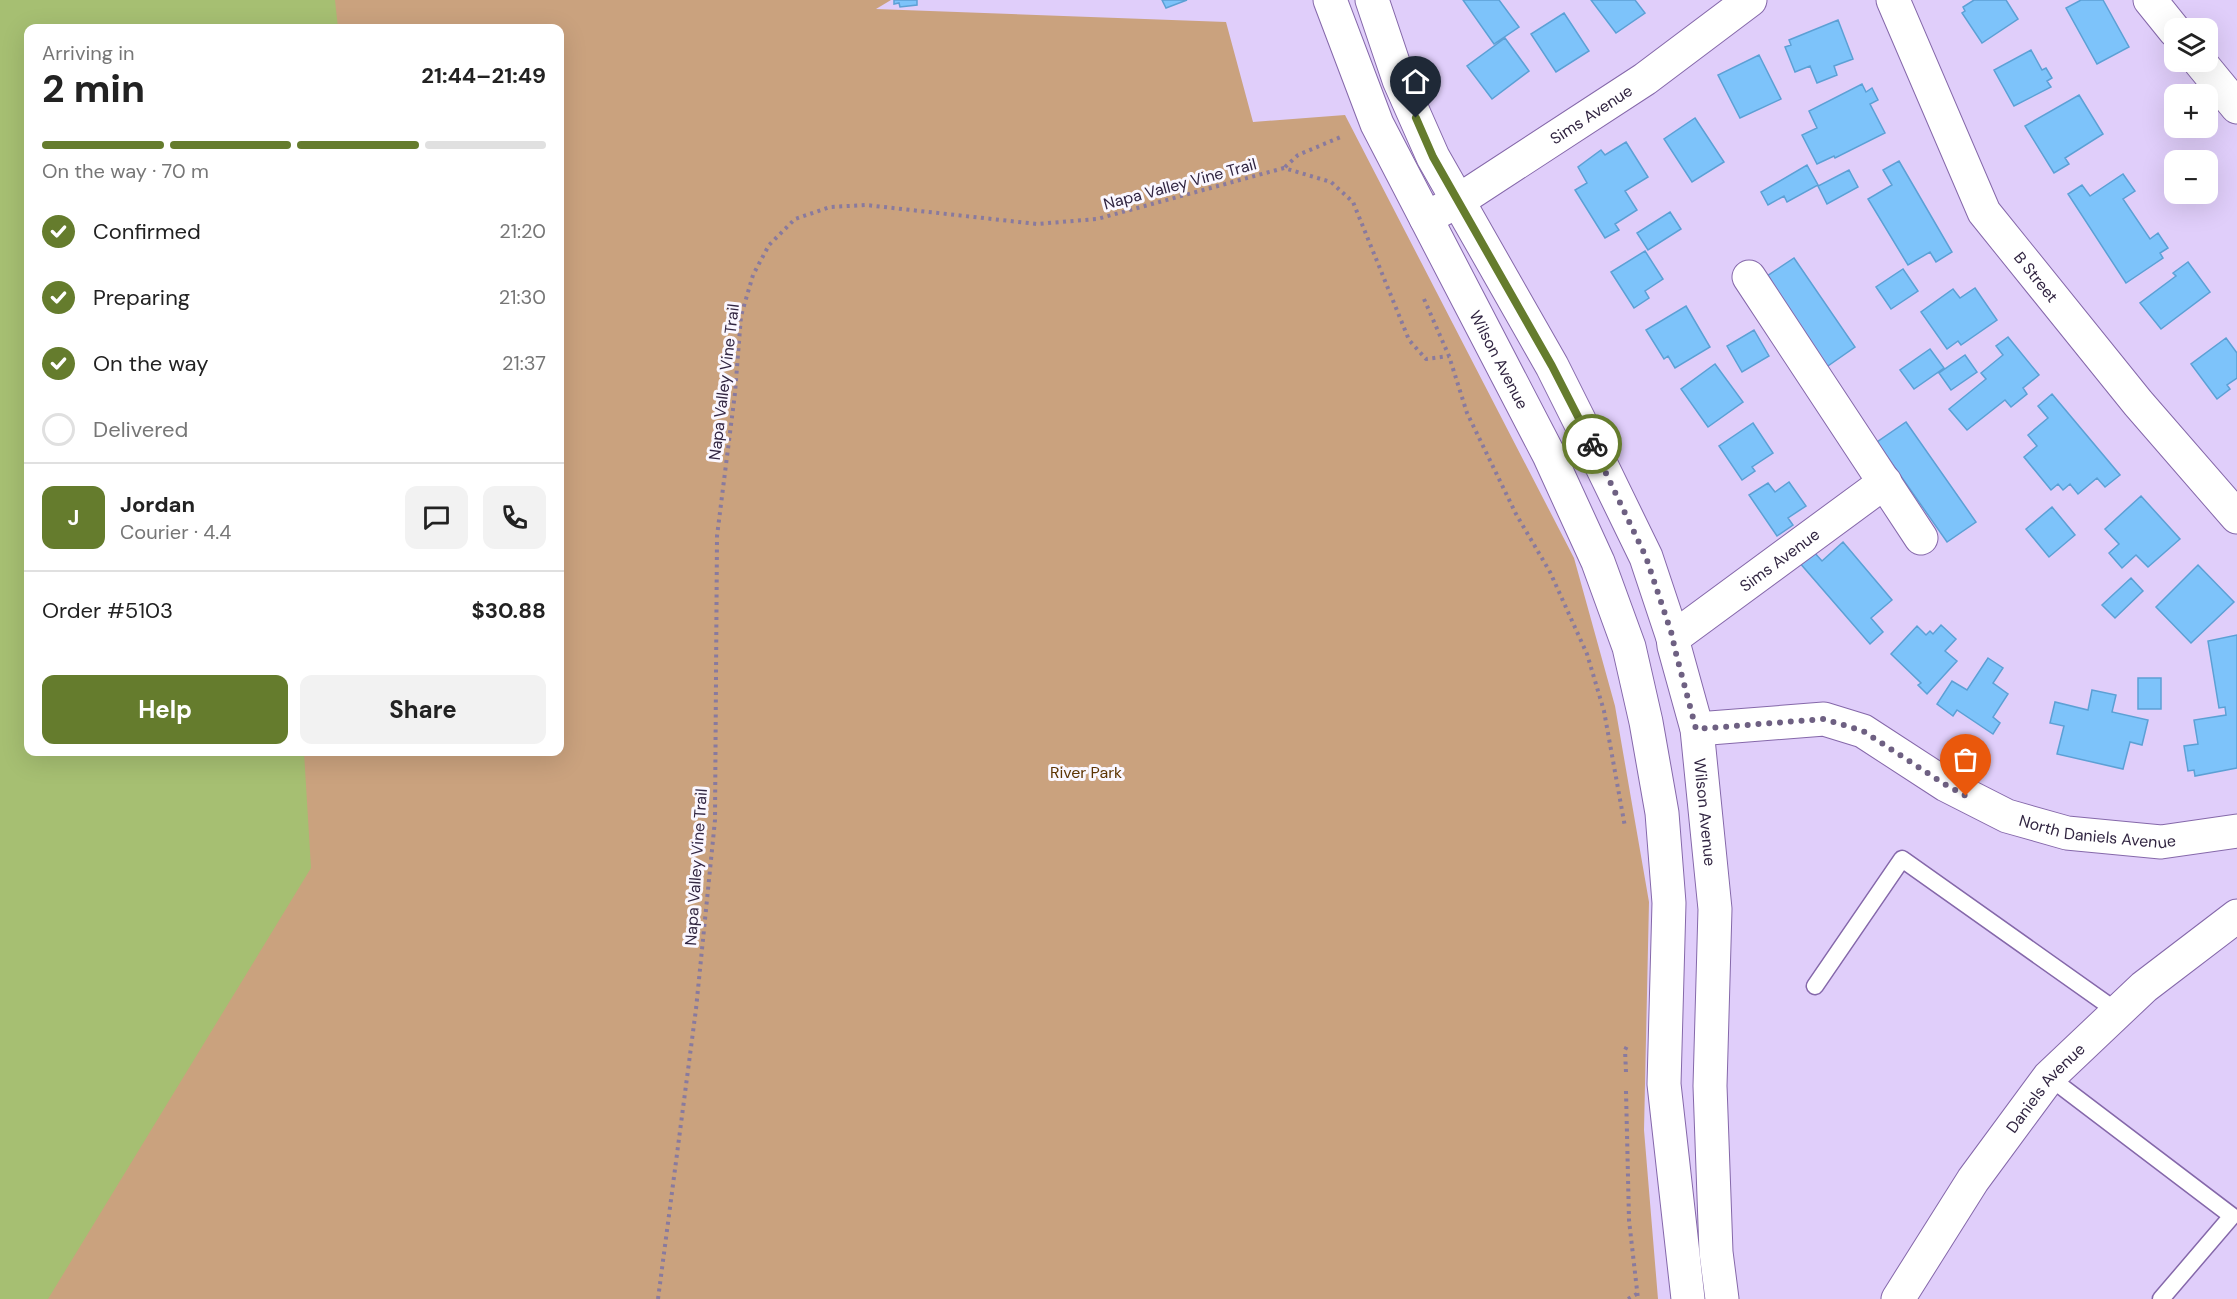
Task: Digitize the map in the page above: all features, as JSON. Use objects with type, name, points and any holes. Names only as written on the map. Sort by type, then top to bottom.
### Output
[{"type":"street","name":"Wilson Avenue","points":[[1330,0],[1377,124],[1549,455],[1598,562],[1629,647],[1646,722],[1662,813],[1669,903],[1664,1084],[1688,1299]]},
{"type":"street","name":"Wilson Avenue","points":[[1372,0],[1399,80],[1433,157],[1552,366],[1592,446],[1646,557],[1673,638],[1696,729],[1715,909],[1710,1086],[1716,1252],[1722,1299]]},
{"type":"street","name":"Sims Avenue","points":[[1426,218],[1458,201],[1645,79],[1750,0]]},
{"type":"street","name":"B Street","points":[[1893,0],[1984,212],[2138,403],[2237,518]]},
{"type":"street","points":[[2150,0],[2165,18]]},
{"type":"street","points":[[2208,72],[2237,107]]},
{"type":"street","points":[[1749,277],[1921,537]]},
{"type":"street","name":"Sims Avenue","points":[[1673,638],[1885,482]]},
{"type":"street","name":"North Daniels Avenue","points":[[1696,729],[1824,719],[1863,731],[1946,785],[2007,816],[2067,834],[2161,842],[2237,831]]},
{"type":"street","name":"Daniels Avenue","points":[[1898,1299],[1973,1180],[2049,1077],[2144,987],[2237,916]]},
{"type":"lane","points":[[1815,986],[1902,859],[2118,1012]]},
{"type":"lane","points":[[2049,1077],[2232,1216],[2161,1299]]},
{"type":"path","points":[[1377,124],[1298,154],[1284,168],[1331,182],[1353,202],[1409,340],[1426,359],[1449,356],[1467,413],[1516,514],[1550,572],[1587,654],[1604,711],[1627,834]]},
{"type":"path","name":"Napa Valley Vine Trail","points":[[658,1299],[696,1009],[715,820],[717,536],[735,393],[741,316],[753,275],[769,244],[795,219],[830,207],[866,205],[1037,224],[1097,219],[1284,168]]},
{"type":"path","points":[[1628,1299],[1637,1297],[1629,1209],[1625,1050],[1629,1040]]},
{"type":"green space","name":"River Park","points":[[262,0],[891,0],[876,9],[1226,22],[1253,122],[1345,115],[1574,558],[1615,706],[1649,902],[1644,1130],[1658,1299],[0,1299],[0,1272],[275,756],[564,756],[564,24],[268,24]]},
{"type":"shaded area","points":[[0,0],[335,0],[338,24],[24,24],[24,756],[304,756],[311,868],[48,1299],[0,1299]]},
{"type":"building","points":[[894,0],[917,0],[917,5],[900,7],[899,3],[894,4]]},
{"type":"building","points":[[1162,0],[1187,0],[1166,8]]},
{"type":"building","points":[[1463,0],[1499,0],[1519,27],[1494,44]]},
{"type":"building","points":[[1591,0],[1635,0],[1645,13],[1616,33]]},
{"type":"building","points":[[1974,0],[2006,0],[2018,19],[1982,43],[1962,13],[1965,11],[1963,7]]},
{"type":"building","points":[[2081,0],[2103,0],[2129,47],[2097,64],[2066,8]]},
{"type":"building","points":[[1564,13],[1589,51],[1556,72],[1531,34]]},
{"type":"building","points":[[1838,20],[1853,59],[1834,66],[1837,75],[1817,83],[1810,66],[1795,72],[1785,47],[1791,45],[1789,40]]},
{"type":"building","points":[[1505,38],[1529,71],[1492,99],[1467,66]]},
{"type":"building","points":[[2031,50],[2042,70],[2046,68],[2052,78],[2047,81],[2051,87],[2014,106],[1994,70]]},
{"type":"building","points":[[1759,55],[1781,99],[1740,118],[1718,75]]},
{"type":"building","points":[[1862,84],[1866,92],[1872,88],[1878,100],[1870,104],[1885,133],[1835,158],[1834,156],[1817,164],[1802,135],[1817,128],[1809,111]]},
{"type":"building","points":[[2079,95],[2103,134],[2065,158],[2069,164],[2054,173],[2025,126]]},
{"type":"building","points":[[1695,118],[1724,162],[1692,182],[1664,139]]},
{"type":"building","points":[[1626,142],[1648,177],[1625,191],[1637,210],[1615,224],[1619,230],[1605,238],[1575,190],[1587,183],[1578,167],[1601,150],[1605,155]]},
{"type":"building","points":[[1899,161],[1952,252],[1936,262],[1930,252],[1908,265],[1868,199],[1892,185],[1883,170]]},
{"type":"building","points":[[1807,165],[1818,185],[1787,202],[1784,196],[1768,205],[1761,192]]},
{"type":"building","points":[[1849,170],[1858,187],[1827,204],[1818,186]]},
{"type":"building","points":[[2123,174],[2135,191],[2123,199],[2150,239],[2158,233],[2168,248],[2160,253],[2163,258],[2126,283],[2068,194],[2082,185],[2090,196]]},
{"type":"building","points":[[1670,212],[1681,229],[1648,250],[1637,233]]},
{"type":"building","points":[[1645,251],[1663,279],[1645,291],[1649,298],[1634,308],[1611,272]]},
{"type":"building","points":[[1794,258],[1855,347],[1825,368],[1764,278]]},
{"type":"building","points":[[2188,262],[2210,292],[2161,329],[2140,303],[2176,276],[2173,273]]},
{"type":"building","points":[[1903,269],[1918,291],[1891,309],[1876,287]]},
{"type":"building","points":[[1975,288],[1997,320],[1961,345],[1958,341],[1947,349],[1921,312],[1953,289],[1960,298]]},
{"type":"building","points":[[1686,306],[1710,347],[1675,368],[1668,356],[1664,359],[1646,330]]},
{"type":"building","points":[[1754,330],[1769,356],[1742,372],[1727,346]]},
{"type":"building","points":[[2008,337],[2039,375],[2023,388],[2027,394],[2011,407],[2005,400],[1967,430],[1949,409],[1986,379],[1981,373],[2003,355],[1996,346]]},
{"type":"building","points":[[2226,338],[2237,353],[2237,378],[2227,385],[2230,389],[2217,399],[2191,364]]},
{"type":"building","points":[[1930,349],[1944,368],[1914,389],[1900,370]]},
{"type":"building","points":[[1965,355],[1977,372],[1951,390],[1939,373]]},
{"type":"building","points":[[1715,364],[1743,402],[1708,427],[1681,389]]},
{"type":"building","points":[[2052,394],[2120,475],[2105,487],[2097,478],[2078,494],[2070,484],[2063,490],[2058,484],[2051,490],[2024,457],[2037,446],[2028,435],[2048,418],[2038,406]]},
{"type":"building","points":[[1906,422],[1976,522],[1947,542],[1877,442]]},
{"type":"building","points":[[1753,423],[1773,453],[1752,467],[1755,471],[1742,480],[1719,446]]},
{"type":"building","points":[[1789,482],[1806,506],[1788,518],[1793,525],[1777,536],[1749,495],[1768,483],[1775,492]]},
{"type":"building","points":[[2141,496],[2180,539],[2148,567],[2136,555],[2122,568],[2109,553],[2119,544],[2105,529]]},
{"type":"building","points":[[2052,507],[2075,535],[2049,557],[2026,529]]},
{"type":"building","points":[[1843,542],[1892,600],[1871,618],[1883,632],[1870,644],[1799,562],[1813,551],[1822,561]]},
{"type":"building","points":[[2198,565],[2234,602],[2191,643],[2156,607]]},
{"type":"building","points":[[2131,578],[2143,591],[2115,618],[2102,605]]},
{"type":"building","points":[[1941,625],[1956,639],[1945,651],[1957,661],[1927,694],[1918,685],[1921,683],[1891,654],[1917,626],[1926,635],[1930,631],[1933,634]]},
{"type":"building","points":[[2237,635],[2237,768],[2195,776],[2194,770],[2188,771],[2184,746],[2198,744],[2194,720],[2226,715],[2225,707],[2219,708],[2208,641]]},
{"type":"building","points":[[1988,658],[2003,668],[1993,683],[2008,694],[1993,717],[2000,723],[1993,734],[1957,710],[1953,716],[1937,704],[1952,681],[1967,690]]},
{"type":"building","points":[[2138,678],[2161,678],[2161,709],[2138,709]]},
{"type":"building","points":[[2092,690],[2116,695],[2112,712],[2148,720],[2142,745],[2130,742],[2123,769],[2057,754],[2064,726],[2050,723],[2055,702],[2088,710]]},
{"type":"way so far","points":[[1592,444],[1646,557],[1673,638],[1696,729],[1824,719],[1863,731],[1966,796]]},
{"type":"route","points":[[1416,118],[1433,157],[1552,366],[1592,444]]}]
